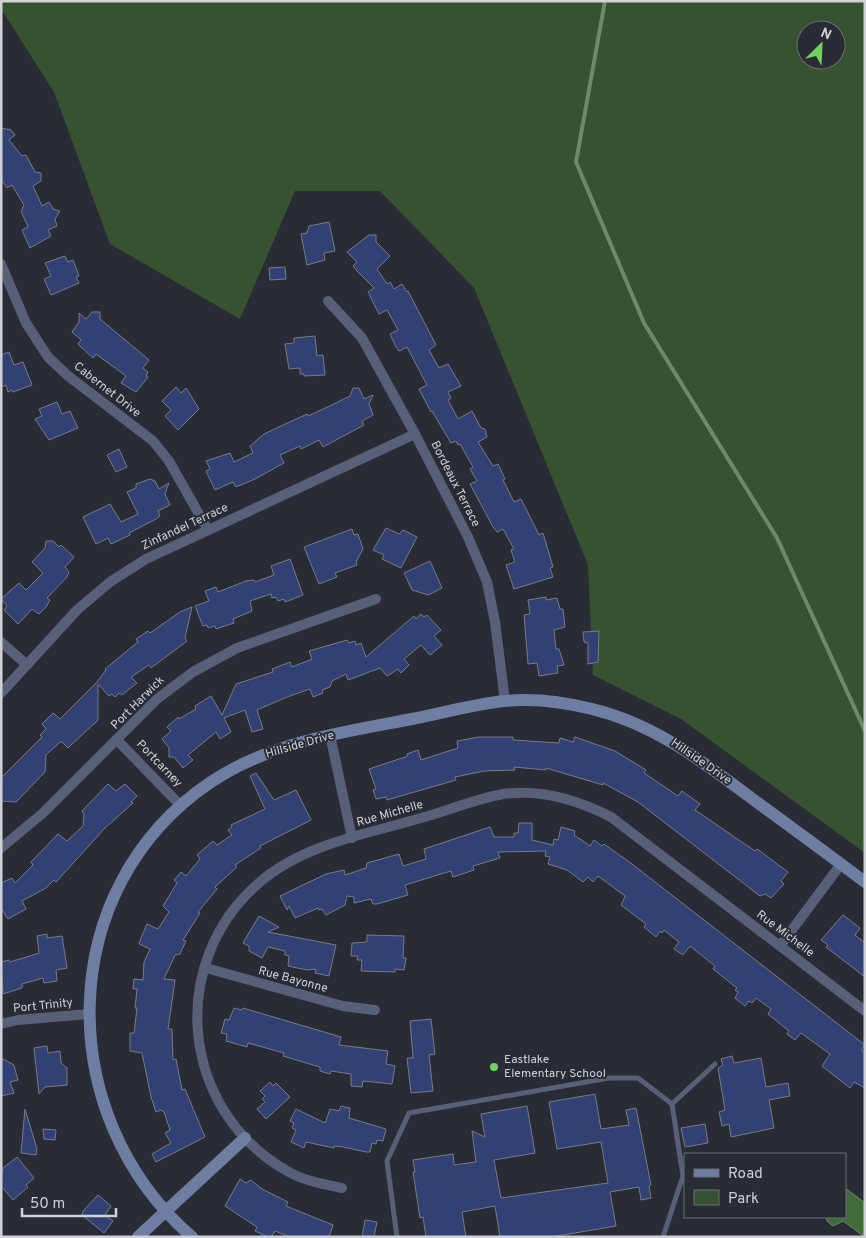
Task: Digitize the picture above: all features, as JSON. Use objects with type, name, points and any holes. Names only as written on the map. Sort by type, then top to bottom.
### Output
[{"type":"street","name":"Cabernet Drive","points":[[1,264],[26,323],[48,357],[67,375],[153,441],[169,461],[208,530]]},
{"type":"street","name":"Bordeaux Terrace","points":[[328,301],[362,338],[415,434],[464,529],[487,582],[495,622],[505,701]]},
{"type":"street","name":"Zinfandel Terrace","points":[[1,693],[77,610],[110,582],[146,559],[415,434]]},
{"type":"street","name":"Port Harwick","points":[[1,848],[38,818],[118,741],[157,700],[207,663],[237,648],[376,599]]},
{"type":"street","points":[[1,642],[27,665]]},
{"type":"street","name":"Hillside Drive","points":[[192,1237],[166,1212],[135,1172],[108,1120],[96,1079],[89,1014],[94,960],[113,900],[144,847],[181,806],[210,783],[244,763],[282,748],[330,735],[505,701],[548,702],[584,707],[612,714],[650,730],[684,748],[865,882]]},
{"type":"street","points":[[330,735],[352,838]]},
{"type":"street","name":"Portcarney","points":[[118,741],[181,806]]},
{"type":"street","name":"Rue Michelle","points":[[342,1188],[305,1180],[288,1172],[245,1138],[221,1107],[202,1061],[197,1034],[196,1008],[206,968],[226,921],[248,893],[261,881],[276,870],[318,848],[502,794],[532,794],[579,802],[611,817],[865,1011]]},
{"type":"street","points":[[780,946],[841,864]]},
{"type":"street","name":"Rue Bayonne","points":[[206,968],[343,1006],[375,1010]]},
{"type":"street","name":"Port Trinity","points":[[1,1024],[18,1020],[89,1014]]},
{"type":"street","points":[[138,1237],[245,1138]]},
{"type":"lane","points":[[672,1104],[715,1064]]},
{"type":"lane","points":[[397,1237],[387,1160],[409,1114],[610,1078],[638,1078],[672,1104],[683,1176],[663,1237]]},
{"type":"green space","points":[[1,1],[865,1],[865,853],[681,719],[593,675],[588,565],[474,288],[380,191],[295,191],[240,319],[110,244],[54,92],[1,9]]},
{"type":"shaded area","points":[[846,1189],[865,1203],[865,1237],[843,1221],[833,1226],[826,1218],[846,1218]]},
{"type":"building","points":[[1,128],[11,130],[15,135],[9,140],[22,156],[26,155],[35,172],[41,173],[41,181],[33,186],[42,206],[49,202],[53,209],[60,211],[55,219],[57,226],[48,230],[51,236],[30,248],[22,230],[28,227],[21,211],[24,205],[12,185],[7,188],[1,179]]},
{"type":"building","points":[[329,222],[335,251],[324,253],[325,260],[307,265],[301,234],[307,233],[309,226]]},
{"type":"building","points":[[369,235],[376,235],[376,242],[390,256],[377,269],[387,284],[390,282],[394,289],[402,284],[408,291],[436,345],[429,350],[439,368],[448,364],[461,386],[448,392],[451,398],[448,400],[458,419],[472,411],[481,428],[485,429],[487,437],[478,442],[493,466],[498,464],[505,479],[503,480],[514,502],[521,499],[539,535],[543,533],[553,567],[550,568],[553,577],[514,589],[506,565],[515,562],[511,550],[514,549],[503,529],[497,532],[493,527],[470,484],[477,481],[470,469],[473,467],[460,444],[458,445],[456,441],[451,443],[431,412],[419,389],[427,385],[407,347],[399,351],[396,347],[390,334],[398,330],[387,310],[379,314],[368,292],[374,288],[353,266],[357,262],[347,252]]},
{"type":"building","points":[[65,256],[68,262],[73,260],[79,276],[76,277],[79,283],[51,295],[44,279],[51,276],[45,263]]},
{"type":"building","points":[[285,267],[286,279],[270,280],[269,268]]},
{"type":"building","points":[[92,312],[100,312],[100,319],[149,360],[143,368],[148,372],[146,376],[148,377],[136,392],[121,383],[126,376],[96,354],[93,358],[78,344],[81,340],[72,332],[79,322],[79,313],[86,319]]},
{"type":"building","points":[[315,336],[317,356],[323,355],[325,375],[304,376],[304,374],[300,374],[300,368],[289,369],[285,344],[294,343],[294,338]]},
{"type":"building","points":[[9,352],[14,365],[23,362],[32,385],[13,392],[12,390],[8,392],[6,385],[1,387],[1,355]]},
{"type":"building","points":[[176,387],[181,393],[186,388],[199,409],[178,430],[165,416],[171,410],[162,401]]},
{"type":"building","points":[[353,388],[359,388],[364,399],[373,395],[369,404],[373,415],[362,421],[364,425],[323,447],[319,440],[301,449],[300,446],[280,455],[284,463],[255,479],[236,487],[233,482],[215,490],[206,471],[210,469],[206,461],[230,453],[234,462],[253,453],[250,446],[264,434],[350,396]]},
{"type":"building","points":[[57,402],[62,414],[70,411],[78,428],[49,440],[35,419],[42,416],[39,409]]},
{"type":"building","points":[[119,449],[127,467],[116,472],[107,455]]},
{"type":"building","points":[[150,479],[155,481],[159,489],[169,483],[165,494],[170,505],[158,511],[160,516],[156,519],[129,533],[130,535],[111,544],[108,538],[96,544],[83,517],[110,504],[121,522],[138,514],[127,492],[136,488],[136,484]]},
{"type":"building","points":[[386,528],[399,534],[403,530],[417,537],[401,568],[382,559],[384,555],[373,550]]},
{"type":"building","points":[[352,529],[354,535],[358,534],[363,549],[356,562],[357,565],[335,573],[337,577],[319,584],[304,547]]},
{"type":"building","points":[[46,541],[53,541],[59,547],[61,545],[74,557],[65,567],[69,572],[67,577],[47,598],[50,600],[46,607],[39,614],[32,609],[18,624],[4,610],[7,606],[1,599],[19,583],[26,590],[43,573],[32,562],[45,548]]},
{"type":"building","points":[[290,559],[303,595],[285,602],[284,599],[278,601],[276,597],[272,598],[271,594],[250,601],[252,611],[233,619],[234,623],[216,629],[215,626],[208,628],[207,625],[203,626],[195,606],[209,601],[205,591],[216,587],[218,592],[246,581],[254,580],[255,582],[274,575],[271,566]]},
{"type":"building","points":[[430,561],[442,588],[428,595],[412,590],[404,573]]},
{"type":"building","points":[[546,597],[546,600],[557,598],[560,609],[563,609],[565,627],[554,630],[556,649],[559,649],[564,665],[557,666],[558,673],[539,676],[537,663],[528,664],[524,615],[530,614],[528,600]]},
{"type":"building","points":[[192,607],[185,638],[187,641],[151,668],[149,665],[131,677],[137,683],[122,695],[119,693],[115,697],[112,694],[109,696],[98,684],[98,720],[68,748],[60,742],[46,755],[45,772],[16,802],[1,801],[1,778],[42,737],[40,735],[46,729],[42,724],[53,713],[60,719],[97,682],[105,669],[138,642],[136,639],[148,631],[150,633],[180,612]]},
{"type":"building","points":[[421,614],[424,617],[427,615],[441,630],[434,636],[442,645],[430,655],[421,645],[404,659],[409,665],[401,673],[398,669],[387,676],[380,668],[348,680],[346,674],[332,681],[330,687],[322,690],[323,693],[313,697],[310,689],[287,697],[257,710],[263,729],[252,732],[245,710],[224,718],[231,732],[220,739],[216,732],[188,755],[193,760],[183,768],[174,757],[169,757],[169,748],[162,739],[171,731],[167,727],[178,717],[179,719],[196,709],[195,706],[211,696],[222,715],[236,684],[273,672],[272,669],[290,662],[292,667],[312,659],[309,651],[347,640],[349,643],[355,641],[356,645],[361,643],[366,657],[414,616],[416,619]]},
{"type":"building","points":[[599,631],[598,662],[588,664],[588,643],[584,642],[583,632]]},
{"type":"building","points":[[479,737],[513,737],[513,740],[559,743],[560,738],[573,742],[575,737],[615,751],[646,770],[644,773],[678,796],[682,791],[700,804],[695,810],[755,851],[757,849],[788,872],[781,881],[784,884],[771,898],[765,894],[760,896],[638,802],[603,783],[603,785],[546,768],[546,770],[514,767],[515,770],[484,771],[455,777],[456,780],[387,800],[386,797],[376,799],[373,790],[376,789],[369,769],[408,756],[407,754],[418,750],[421,760],[458,748],[457,741]]},
{"type":"building","points":[[256,773],[274,800],[296,790],[311,820],[260,846],[261,848],[235,865],[237,867],[215,887],[217,889],[198,912],[200,913],[183,940],[186,941],[180,954],[175,955],[164,979],[175,980],[168,1029],[172,1029],[173,1060],[176,1059],[182,1090],[185,1089],[205,1137],[156,1162],[152,1154],[171,1143],[165,1133],[170,1130],[164,1112],[161,1110],[156,1112],[142,1053],[130,1051],[130,1033],[134,1033],[137,1008],[135,1008],[137,989],[133,989],[134,979],[143,980],[144,962],[150,949],[139,944],[147,924],[158,929],[169,912],[163,906],[177,883],[174,880],[181,872],[186,876],[200,859],[197,855],[213,841],[217,845],[232,835],[228,830],[232,827],[231,825],[265,809],[250,776]]},
{"type":"building","points":[[108,784],[116,791],[125,784],[137,796],[131,802],[133,803],[105,828],[56,882],[54,880],[46,888],[22,901],[26,909],[8,919],[1,908],[1,883],[12,878],[15,883],[33,865],[31,862],[58,834],[67,841],[83,826],[84,814],[82,811]]},
{"type":"building","points":[[519,823],[532,823],[532,840],[553,845],[554,839],[558,840],[561,827],[575,831],[574,835],[590,846],[594,840],[602,846],[604,844],[628,861],[865,1045],[861,1050],[865,1053],[865,1088],[854,1082],[850,1088],[822,1066],[830,1054],[801,1033],[795,1040],[787,1034],[789,1031],[768,1014],[771,1009],[756,998],[752,1003],[749,1001],[745,1006],[735,998],[738,992],[735,990],[737,988],[713,969],[715,966],[690,946],[683,955],[674,949],[679,942],[664,930],[662,933],[660,931],[656,937],[644,927],[646,924],[621,905],[625,896],[598,876],[593,882],[588,877],[583,882],[567,870],[548,864],[550,857],[545,856],[546,851],[498,852],[500,858],[473,866],[474,870],[453,877],[451,871],[405,885],[408,895],[377,904],[373,904],[371,899],[354,903],[354,897],[347,896],[345,905],[326,915],[322,909],[319,910],[318,908],[295,918],[289,906],[287,910],[280,896],[326,874],[344,870],[345,875],[366,868],[367,863],[399,854],[403,866],[426,859],[424,849],[490,827],[494,837],[514,837],[514,833],[518,833]]},
{"type":"building","points":[[843,915],[860,928],[855,935],[865,943],[865,977],[826,947],[828,945],[821,940]]},
{"type":"building","points":[[259,916],[279,927],[268,932],[336,945],[329,976],[315,973],[316,969],[307,970],[288,966],[289,956],[285,955],[285,951],[268,947],[262,958],[249,951],[249,946],[243,943]]},
{"type":"building","points":[[47,934],[47,938],[62,936],[67,968],[56,970],[57,981],[44,983],[43,978],[22,984],[22,988],[3,994],[1,962],[9,960],[10,962],[39,953],[37,936]]},
{"type":"building","points":[[367,935],[404,936],[403,958],[406,958],[404,970],[395,969],[395,972],[361,971],[362,960],[357,960],[358,956],[351,956],[352,943],[367,942]]},
{"type":"building","points":[[234,1008],[242,1010],[243,1008],[341,1037],[339,1045],[388,1051],[386,1064],[395,1066],[392,1084],[363,1081],[362,1087],[351,1086],[351,1074],[331,1071],[330,1074],[320,1071],[320,1067],[283,1056],[284,1053],[248,1043],[247,1047],[226,1041],[227,1034],[221,1033],[225,1019],[229,1020]]},
{"type":"building","points":[[431,1019],[435,1054],[429,1055],[433,1091],[411,1093],[407,1058],[413,1058],[410,1021]]},
{"type":"building","points":[[47,1046],[48,1053],[60,1051],[61,1063],[67,1068],[67,1085],[45,1087],[39,1094],[34,1048]]},
{"type":"building","points":[[732,1056],[734,1063],[761,1058],[766,1087],[788,1083],[790,1096],[769,1100],[774,1128],[731,1137],[729,1124],[722,1126],[719,1112],[725,1110],[718,1068],[723,1065],[721,1059]]},
{"type":"building","points":[[1,1058],[14,1065],[18,1080],[10,1082],[14,1093],[1,1096]]},
{"type":"building","points":[[270,1082],[273,1086],[276,1083],[290,1097],[266,1119],[257,1109],[265,1102],[262,1099],[265,1096],[260,1091]]},
{"type":"building","points":[[595,1094],[601,1129],[629,1125],[626,1110],[636,1108],[651,1185],[649,1186],[651,1198],[641,1200],[639,1187],[610,1192],[616,1226],[551,1237],[500,1237],[495,1206],[462,1212],[466,1237],[426,1237],[423,1217],[420,1218],[413,1160],[453,1154],[454,1165],[476,1162],[472,1131],[485,1137],[481,1114],[527,1106],[535,1153],[494,1160],[501,1198],[608,1183],[601,1142],[557,1149],[549,1102]]},
{"type":"building","points":[[341,1106],[350,1108],[349,1118],[386,1129],[383,1141],[377,1140],[376,1144],[372,1143],[370,1152],[334,1146],[334,1148],[306,1142],[304,1148],[291,1142],[296,1130],[292,1128],[294,1123],[290,1121],[296,1109],[325,1123],[330,1109],[339,1111]]},
{"type":"building","points":[[25,1109],[37,1149],[36,1155],[21,1153]]},
{"type":"building","points":[[705,1124],[708,1143],[685,1147],[681,1128]]},
{"type":"building","points":[[43,1129],[56,1130],[55,1140],[44,1139]]},
{"type":"building","points":[[17,1157],[34,1178],[26,1185],[28,1187],[13,1200],[1,1186],[1,1180],[3,1168]]},
{"type":"building","points":[[240,1179],[246,1183],[251,1180],[262,1189],[288,1202],[286,1206],[333,1225],[329,1237],[290,1237],[275,1231],[271,1237],[268,1237],[255,1231],[257,1227],[225,1206]]},
{"type":"building","points":[[98,1195],[111,1206],[105,1215],[113,1221],[104,1233],[82,1215],[83,1211]]},
{"type":"building","points":[[365,1220],[377,1222],[374,1237],[362,1237]]},
{"type":"waterway","points":[[605,1],[576,162],[644,323],[777,538],[865,731]]},
{"type":"place","name":"Eastlake Elementary School","points":[[494,1067]]}]
